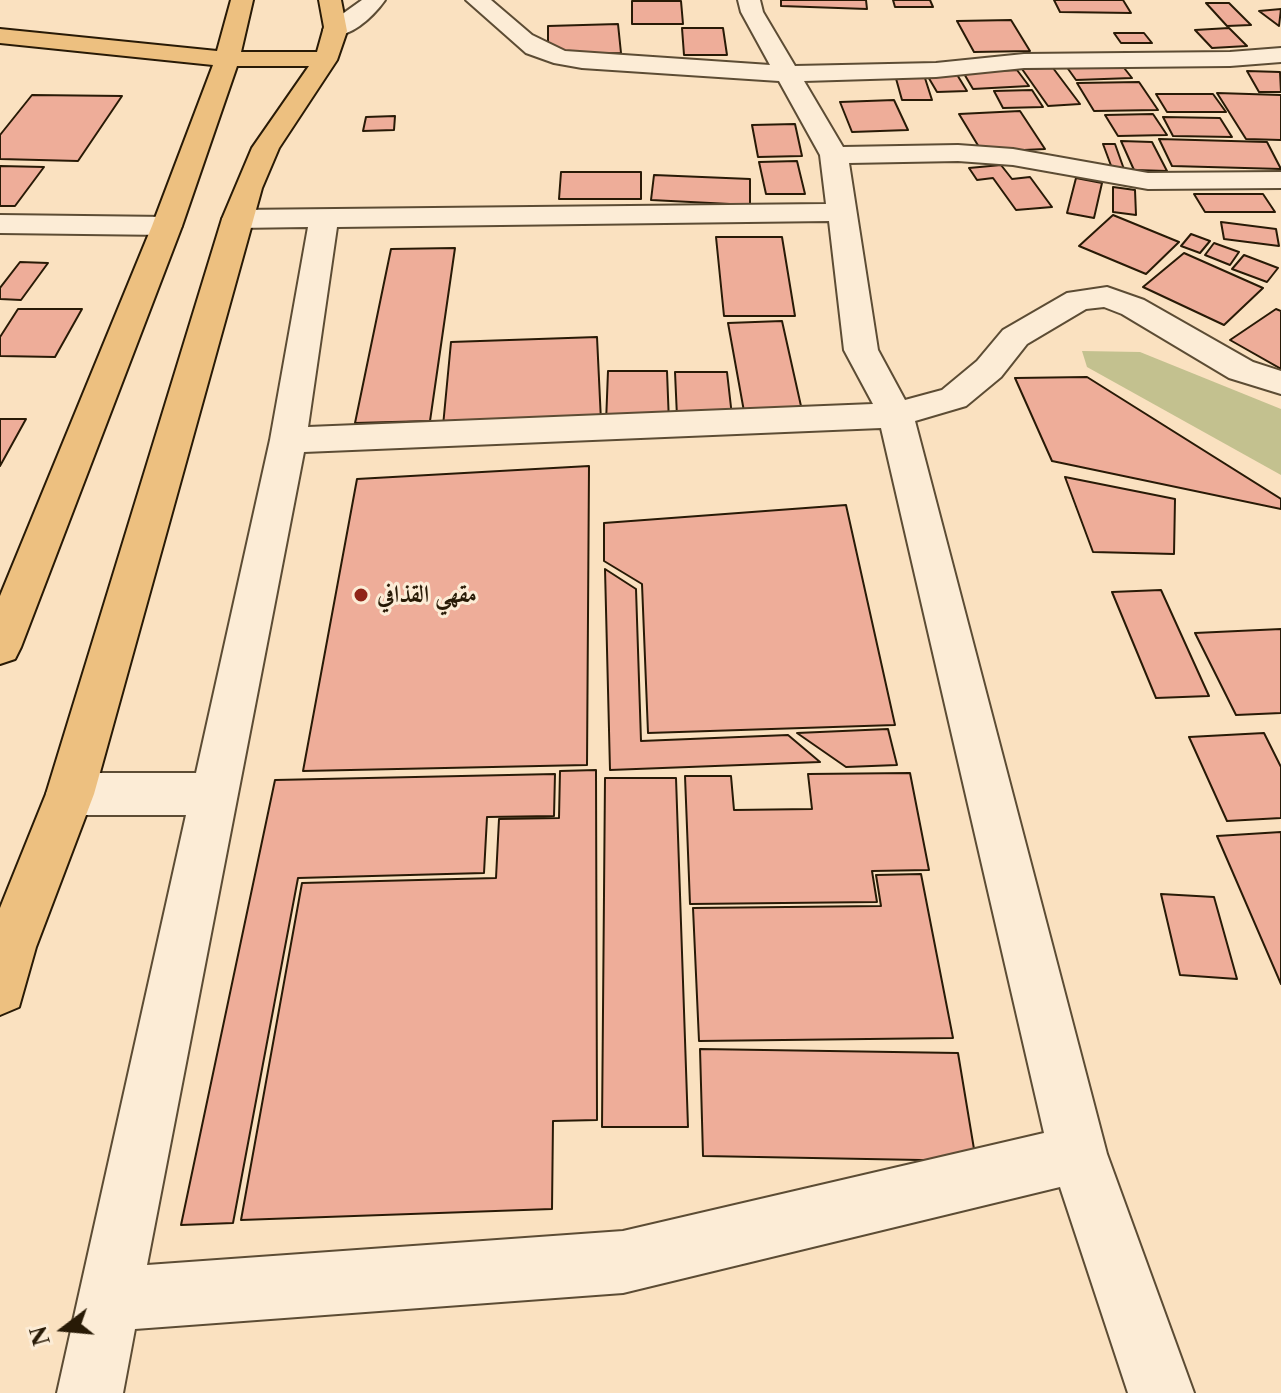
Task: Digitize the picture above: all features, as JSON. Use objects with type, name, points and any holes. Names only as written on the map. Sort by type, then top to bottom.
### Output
[{"type":"main road","points":[[0,647],[167,226],[227,59],[242,0]]},
{"type":"main road","points":[[0,36],[227,59],[330,30]]},
{"type":"main road","points":[[3,962],[70,794],[252,176],[271,139],[297,106],[330,30]]},
{"type":"street","points":[[330,30],[365,11],[374,0]]},
{"type":"street","points":[[477,0],[529,46],[554,58],[789,74],[936,70],[1024,61],[1230,59],[1281,55]]},
{"type":"street","points":[[749,0],[752,12],[834,155],[861,350],[896,415],[1078,1154],[1161,1393]]},
{"type":"street","points":[[834,155],[958,153],[1013,157],[1148,181],[1281,180]]},
{"type":"street","points":[[237,219],[843,212]]},
{"type":"street","points":[[90,1393],[288,440],[324,217]]},
{"type":"street","points":[[0,224],[167,226]]},
{"type":"street","points":[[288,440],[896,415],[954,398],[989,369],[1015,337],[1078,300],[1107,297],[1133,307],[1241,370],[1281,383]]},
{"type":"street","points":[[70,794],[214,794]]},
{"type":"street","points":[[110,1299],[623,1262],[1078,1154]]},
{"type":"shaded area","points":[[1082,351],[1140,352],[1281,409],[1281,475],[1087,367]]},
{"type":"building","points":[[781,0],[866,0],[867,9],[781,6]]},
{"type":"building","points":[[893,0],[930,0],[933,7],[895,7]]},
{"type":"building","points":[[1054,0],[1123,0],[1131,13],[1060,12]]},
{"type":"building","points":[[632,1],[681,1],[683,24],[632,24]]},
{"type":"building","points":[[1206,3],[1229,3],[1251,25],[1227,26]]},
{"type":"building","points":[[1281,9],[1279,26],[1259,11]]},
{"type":"building","points":[[1011,20],[1030,51],[974,52],[957,21]]},
{"type":"building","points":[[618,24],[621,53],[548,54],[548,26]]},
{"type":"building","points":[[682,28],[723,28],[727,55],[684,55]]},
{"type":"building","points":[[1229,28],[1247,46],[1212,48],[1195,30]]},
{"type":"building","points":[[1114,33],[1144,33],[1152,43],[1121,43]]},
{"type":"building","points":[[1121,64],[1132,78],[1076,80],[1066,66]]},
{"type":"building","points":[[1053,68],[1080,104],[1048,106],[1022,69]]},
{"type":"building","points":[[1017,70],[1029,86],[973,89],[963,72]]},
{"type":"building","points":[[1247,71],[1280,72],[1281,92],[1259,92]]},
{"type":"building","points":[[956,73],[967,91],[937,92],[927,75]]},
{"type":"building","points":[[895,75],[924,75],[932,100],[902,100]]},
{"type":"building","points":[[1139,82],[1158,110],[1094,111],[1077,83]]},
{"type":"building","points":[[1032,90],[1043,107],[1003,108],[994,91]]},
{"type":"building","points":[[1217,93],[1281,95],[1281,140],[1246,139]]},
{"type":"building","points":[[1156,94],[1213,94],[1226,112],[1167,112]]},
{"type":"building","points":[[32,95],[122,96],[78,161],[0,159],[0,135]]},
{"type":"building","points":[[894,100],[908,130],[852,132],[840,102]]},
{"type":"building","points":[[1020,111],[1045,149],[982,152],[959,114]]},
{"type":"building","points":[[1153,114],[1167,135],[1118,136],[1105,115]]},
{"type":"building","points":[[395,116],[394,130],[363,131],[366,117]]},
{"type":"building","points":[[1163,117],[1220,118],[1232,137],[1173,136]]},
{"type":"building","points":[[795,124],[802,156],[758,157],[752,125]]},
{"type":"building","points":[[1159,139],[1267,142],[1281,169],[1172,166]]},
{"type":"building","points":[[1121,141],[1152,142],[1167,171],[1134,170]]},
{"type":"building","points":[[1103,144],[1115,144],[1125,172],[1113,171]]},
{"type":"building","points":[[797,161],[805,194],[766,194],[759,162]]},
{"type":"building","points":[[1001,165],[1012,179],[1030,177],[1052,207],[1016,210],[993,178],[977,180],[969,168]]},
{"type":"building","points":[[0,166],[44,167],[15,206],[0,206]]},
{"type":"building","points":[[561,172],[641,172],[641,199],[559,199]]},
{"type":"building","points":[[654,175],[750,179],[750,205],[651,200]]},
{"type":"building","points":[[1076,178],[1102,183],[1094,218],[1067,213]]},
{"type":"building","points":[[1113,187],[1135,190],[1136,215],[1113,212]]},
{"type":"building","points":[[1194,194],[1263,194],[1275,212],[1205,212]]},
{"type":"building","points":[[1113,215],[1179,242],[1146,274],[1079,246]]},
{"type":"building","points":[[1221,222],[1276,229],[1279,246],[1224,239]]},
{"type":"building","points":[[1191,234],[1210,241],[1200,253],[1181,246]]},
{"type":"building","points":[[716,237],[782,237],[795,316],[724,316]]},
{"type":"building","points":[[1214,243],[1239,252],[1230,265],[1205,255]]},
{"type":"building","points":[[455,248],[430,421],[355,423],[391,249]]},
{"type":"building","points":[[1184,253],[1263,288],[1224,325],[1143,287]]},
{"type":"building","points":[[1244,255],[1278,268],[1267,282],[1232,269]]},
{"type":"building","points":[[20,262],[48,263],[21,300],[0,299],[0,288]]},
{"type":"building","points":[[18,309],[82,309],[55,357],[0,356],[0,337]]},
{"type":"building","points":[[1276,309],[1281,311],[1281,369],[1230,340]]},
{"type":"building","points":[[782,321],[803,415],[745,417],[728,323]]},
{"type":"building","points":[[597,337],[601,421],[443,426],[451,342]]},
{"type":"building","points":[[608,371],[667,371],[669,423],[606,423]]},
{"type":"building","points":[[675,372],[727,372],[732,416],[677,417]]},
{"type":"building","points":[[1087,377],[1281,499],[1281,509],[1052,461],[1015,378]]},
{"type":"building","points":[[0,419],[26,419],[0,466]]},
{"type":"building","points":[[589,466],[587,765],[303,771],[357,479]]},
{"type":"building","points":[[1065,477],[1175,499],[1174,554],[1093,552]]},
{"type":"building","points":[[846,505],[895,725],[648,733],[642,584],[604,561],[604,523]]},
{"type":"building","points":[[605,569],[636,589],[641,741],[788,735],[820,762],[610,770]]},
{"type":"building","points":[[1161,590],[1209,696],[1156,698],[1112,592]]},
{"type":"building","points":[[1281,629],[1281,713],[1236,715],[1195,633]]},
{"type":"building","points":[[888,729],[897,765],[846,767],[797,733]]},
{"type":"building","points":[[1264,733],[1281,767],[1281,818],[1227,821],[1189,737]]},
{"type":"building","points":[[596,770],[597,1120],[553,1121],[552,1209],[241,1220],[302,883],[496,878],[499,819],[559,818],[560,771]]},
{"type":"building","points":[[910,773],[929,870],[872,871],[877,902],[690,904],[685,776],[731,776],[734,810],[812,809],[808,774]]},
{"type":"building","points":[[555,774],[554,816],[487,817],[484,873],[298,878],[233,1223],[181,1225],[275,780]]},
{"type":"building","points":[[605,778],[676,778],[688,1127],[602,1127]]},
{"type":"building","points":[[1281,832],[1281,984],[1217,836]]},
{"type":"building","points":[[921,874],[953,1038],[699,1041],[693,908],[881,906],[876,875]]},
{"type":"building","points":[[1161,894],[1214,897],[1237,979],[1180,975]]},
{"type":"building","points":[[700,1049],[958,1053],[976,1161],[703,1156]]},
{"type":"place","name":"مقهي القذافي","points":[[361,595]]}]
